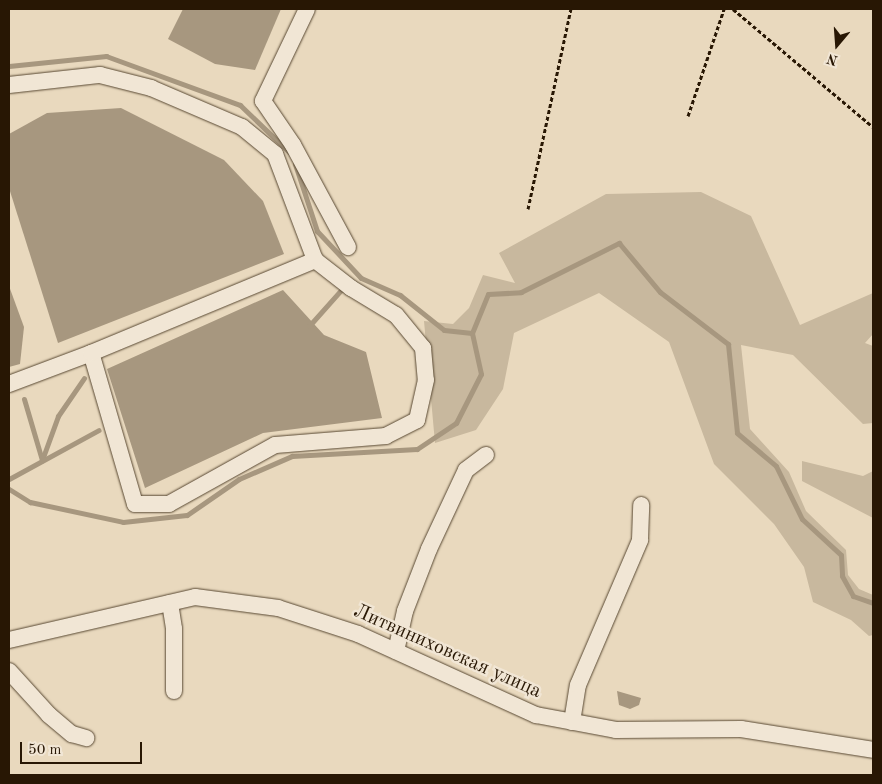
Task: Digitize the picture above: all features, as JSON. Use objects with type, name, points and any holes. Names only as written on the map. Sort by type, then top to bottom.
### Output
[{"type":"street","points":[[306,9],[263,101],[293,145],[348,246]]},
{"type":"street","points":[[9,85],[100,75],[152,88],[242,127],[275,154],[315,260],[351,288],[396,315],[423,348],[426,380],[417,420],[386,436],[275,445],[169,504],[135,504],[91,354]]},
{"type":"street","points":[[9,384],[91,354],[315,260]]},
{"type":"street","points":[[396,651],[406,611],[434,540],[466,470],[486,455]]},
{"type":"street","points":[[572,722],[578,685],[640,540],[641,505]]},
{"type":"street","name":"Литвиниховская улица","points":[[9,640],[195,597],[278,608],[358,634],[536,715],[616,730],[742,729],[873,750]]},
{"type":"street","points":[[170,603],[174,630],[174,690]]},
{"type":"street","points":[[9,671],[49,715],[72,734],[86,738]]},
{"type":"path","points":[[528,209],[571,9]]},
{"type":"path","points":[[688,116],[724,9]]},
{"type":"path","points":[[733,9],[873,127]]},
{"type":"shaded area","points":[[183,9],[281,9],[255,70],[215,64],[168,39]]},
{"type":"shaded area","points":[[121,108],[224,160],[263,201],[284,254],[58,343],[9,188],[9,134],[47,113]]},
{"type":"shaded area","points":[[701,192],[751,216],[800,325],[873,293],[873,334],[865,343],[873,346],[873,423],[863,424],[793,355],[741,345],[750,429],[789,472],[806,511],[846,550],[848,575],[859,589],[873,595],[873,635],[869,636],[851,620],[813,602],[804,567],[774,524],[714,464],[669,342],[599,293],[514,333],[503,389],[476,430],[435,443],[424,321],[453,324],[469,308],[483,275],[515,283],[499,253],[606,194]]},
{"type":"shaded area","points":[[9,286],[24,327],[20,364],[9,367]]},
{"type":"shaded area","points":[[283,290],[324,335],[366,352],[382,418],[263,433],[145,488],[107,369]]},
{"type":"shaded area","points":[[802,461],[863,476],[873,471],[873,518],[802,481]]},
{"type":"shaded area","points":[[617,691],[641,698],[639,705],[630,709],[619,705]]},
{"type":"waterway","points":[[9,66],[106,56],[240,105],[289,152]]},
{"type":"waterway","points":[[295,164],[317,231],[361,278],[400,295],[444,330],[472,333]]},
{"type":"waterway","points":[[9,489],[30,502],[123,522],[187,515],[239,479],[292,456],[417,449],[456,423],[481,374],[472,333],[488,294],[521,292],[619,243],[660,292],[728,344],[737,433],[776,466],[802,519],[841,555],[842,576],[853,596],[873,603]]},
{"type":"waterway","points":[[309,326],[342,289]]},
{"type":"waterway","points":[[42,460],[58,416],[84,378]]},
{"type":"waterway","points":[[24,399],[42,460]]},
{"type":"waterway","points":[[9,479],[99,430]]}]
